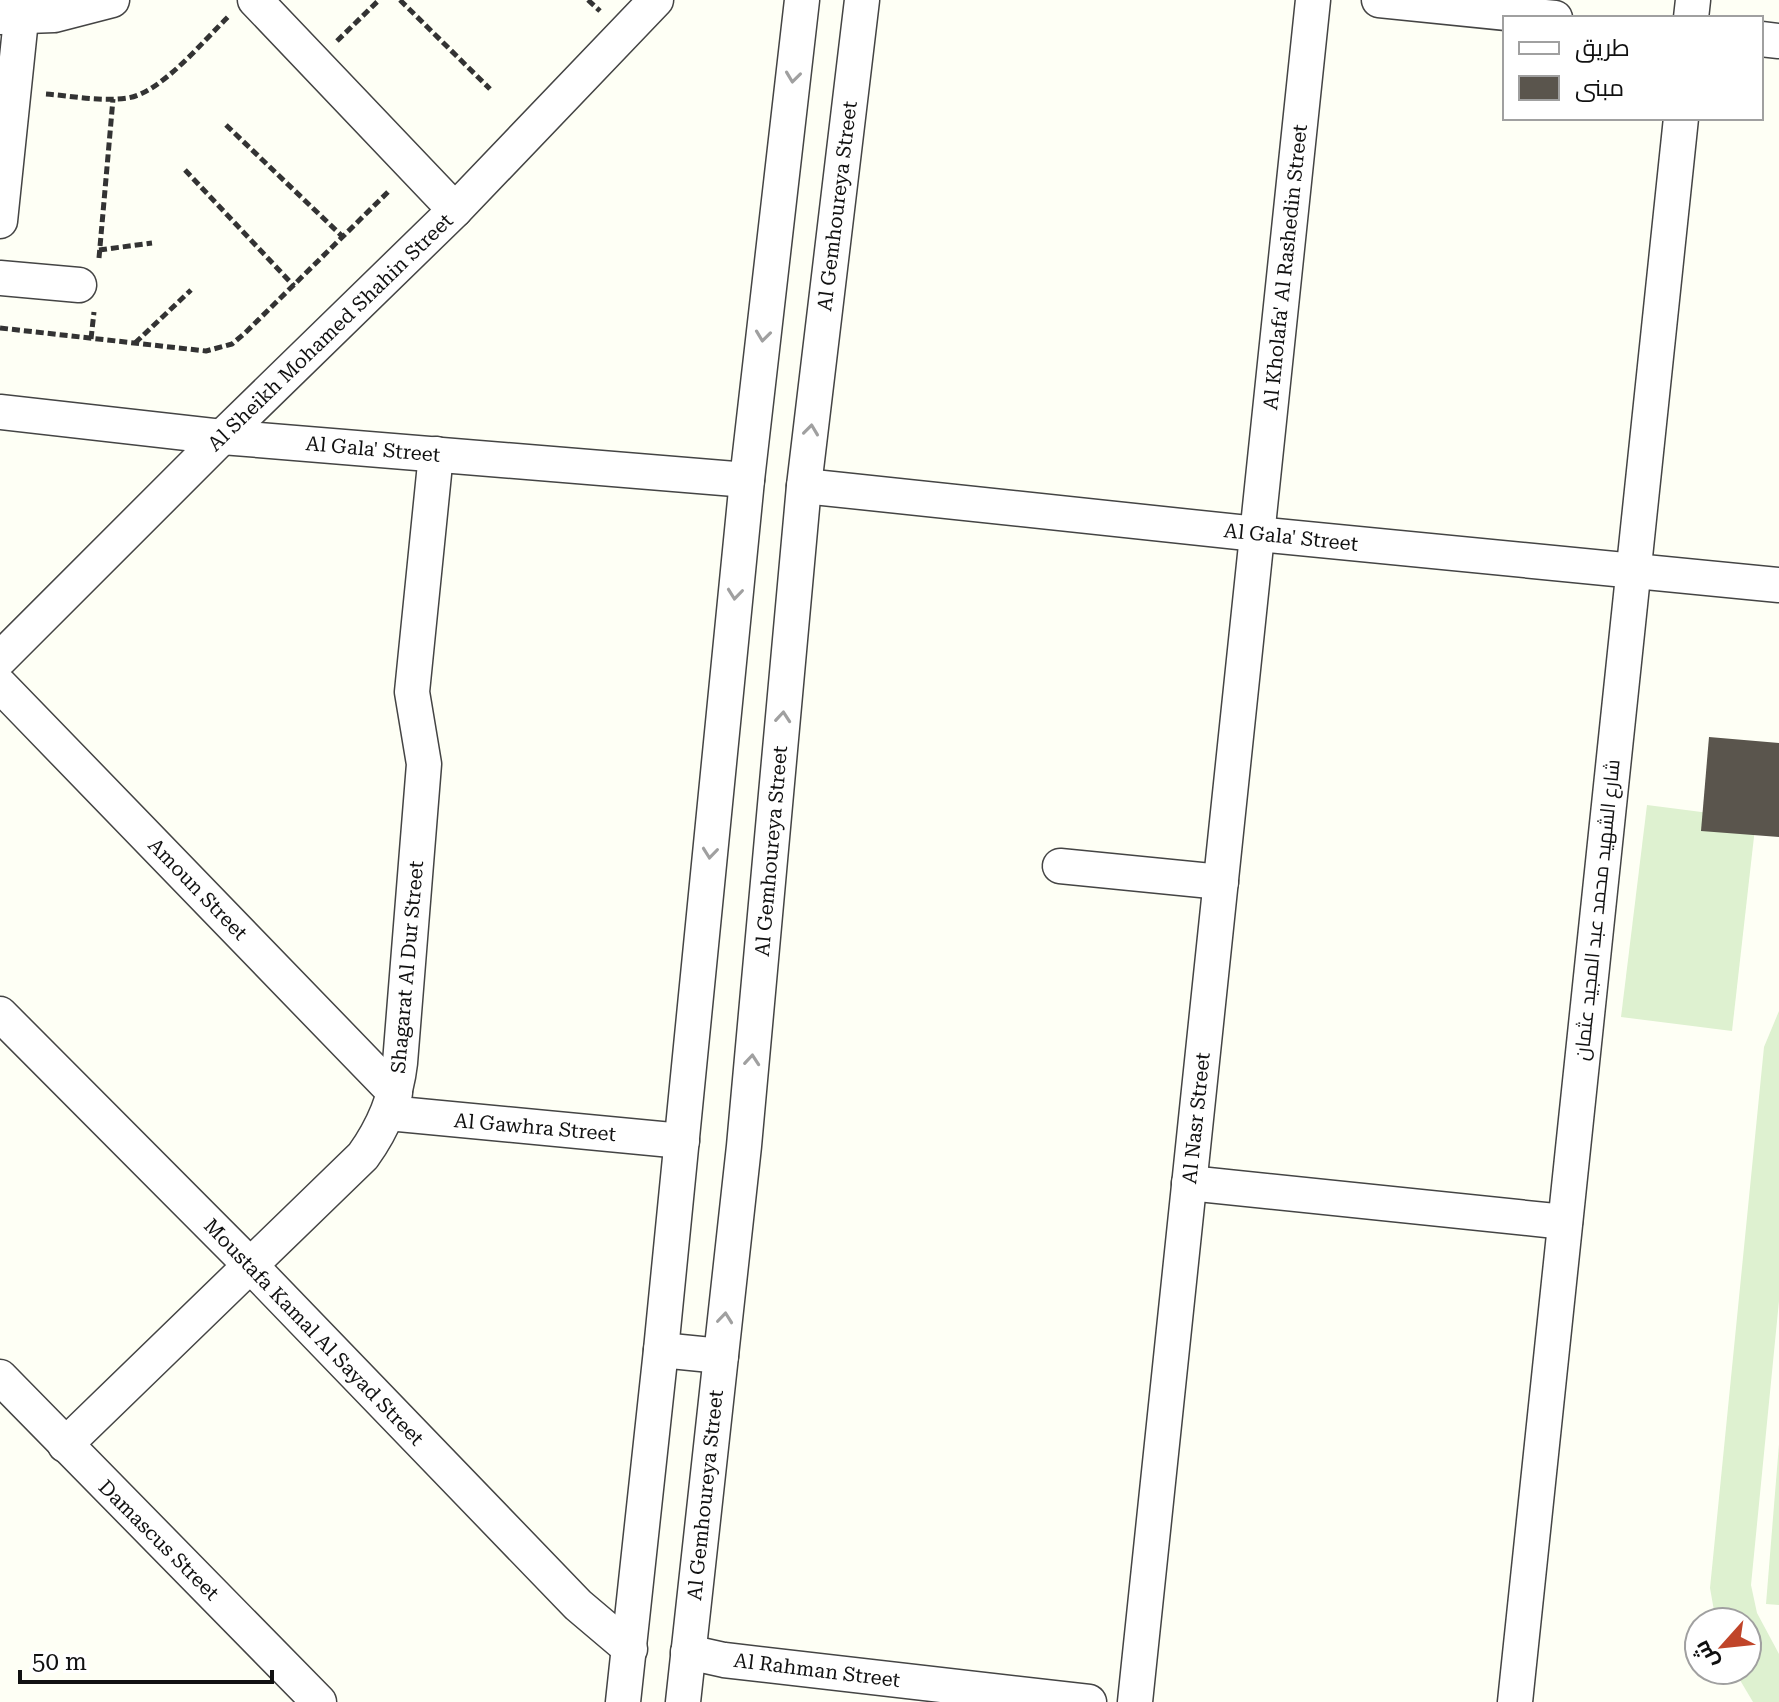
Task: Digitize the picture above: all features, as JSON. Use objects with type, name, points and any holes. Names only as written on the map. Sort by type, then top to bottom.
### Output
[{"type":"street","points":[[0,221],[4,154],[13,92],[15,12],[76,11],[112,0]]},
{"type":"street","name":"Al Sheikh Mohamed Shahin Street","points":[[0,659],[455,210],[656,0]]},
{"type":"street","points":[[623,1702],[747,480],[802,0]]},
{"type":"street","name":"Al Gemhoureya Street","points":[[683,1702],[746,1131],[804,486],[862,0]]},
{"type":"street","name":"Al Kholafa' Al Rashedin Street","points":[[1257,534],[1313,0]]},
{"type":"street","points":[[1379,0],[1535,16]]},
{"type":"street","points":[[245,5],[314,62],[455,210]]},
{"type":"street","name":"شارع الشهيد محمد عبد المجيد عثمان","points":[[1515,1702],[1681,120]]},
{"type":"street","points":[[0,278],[90,286]]},
{"type":"street","name":"Al Gala' Street","points":[[0,412],[222,437],[747,480]]},
{"type":"street","name":"Shagarat Al Dur Street","points":[[65,1445],[363,1156],[392,1103],[424,764],[412,692],[436,454]]},
{"type":"street","name":"Al Gala' Street","points":[[804,486],[1779,585]]},
{"type":"street","name":"Al Nasr Street","points":[[1135,1702],[1257,534]]},
{"type":"street","name":"Amoun Street","points":[[0,685],[392,1103]]},
{"type":"street","points":[[1060,866],[1221,882]]},
{"type":"street","name":"Moustafa Kamal Al Sayad Street","points":[[0,1014],[250,1265],[578,1605],[630,1649]]},
{"type":"street","name":"Al Gawhra Street","points":[[392,1103],[682,1141]]},
{"type":"street","points":[[1189,1183],[1565,1222]]},
{"type":"street","points":[[661,1350],[721,1356]]},
{"type":"street","name":"Damascus Street","points":[[0,1377],[319,1702]]},
{"type":"street","name":"Al Rahman Street","points":[[688,1652],[724,1660],[1089,1702]]},
{"type":"path","points":[[314,62],[379,0]]},
{"type":"path","points":[[400,0],[490,89]]},
{"type":"path","points":[[13,92],[113,99],[139,95],[161,82],[245,5]]},
{"type":"path","points":[[91,339],[90,286],[99,250],[113,99]]},
{"type":"path","points":[[226,125],[343,237]]},
{"type":"path","points":[[0,328],[206,351],[224,348],[238,339],[294,286],[414,167]]},
{"type":"path","points":[[185,170],[294,286]]},
{"type":"path","points":[[99,250],[152,243]]},
{"type":"path","points":[[135,343],[191,290]]},
{"type":"green space","points":[[1647,805],[1756,819],[1732,1031],[1621,1017]]},
{"type":"green space","points":[[1779,1011],[1779,1301],[1751,1585],[1756,1606],[1713,1606],[1710,1588],[1764,1047]]},
{"type":"green space","points":[[1779,1444],[1779,1605],[1766,1604]]},
{"type":"green space","points":[[1763,1624],[1779,1654],[1779,1702],[1753,1702],[1744,1686],[1763,1686]]},
{"type":"building","points":[[1709,737],[1779,743],[1779,837],[1701,831]]}]
